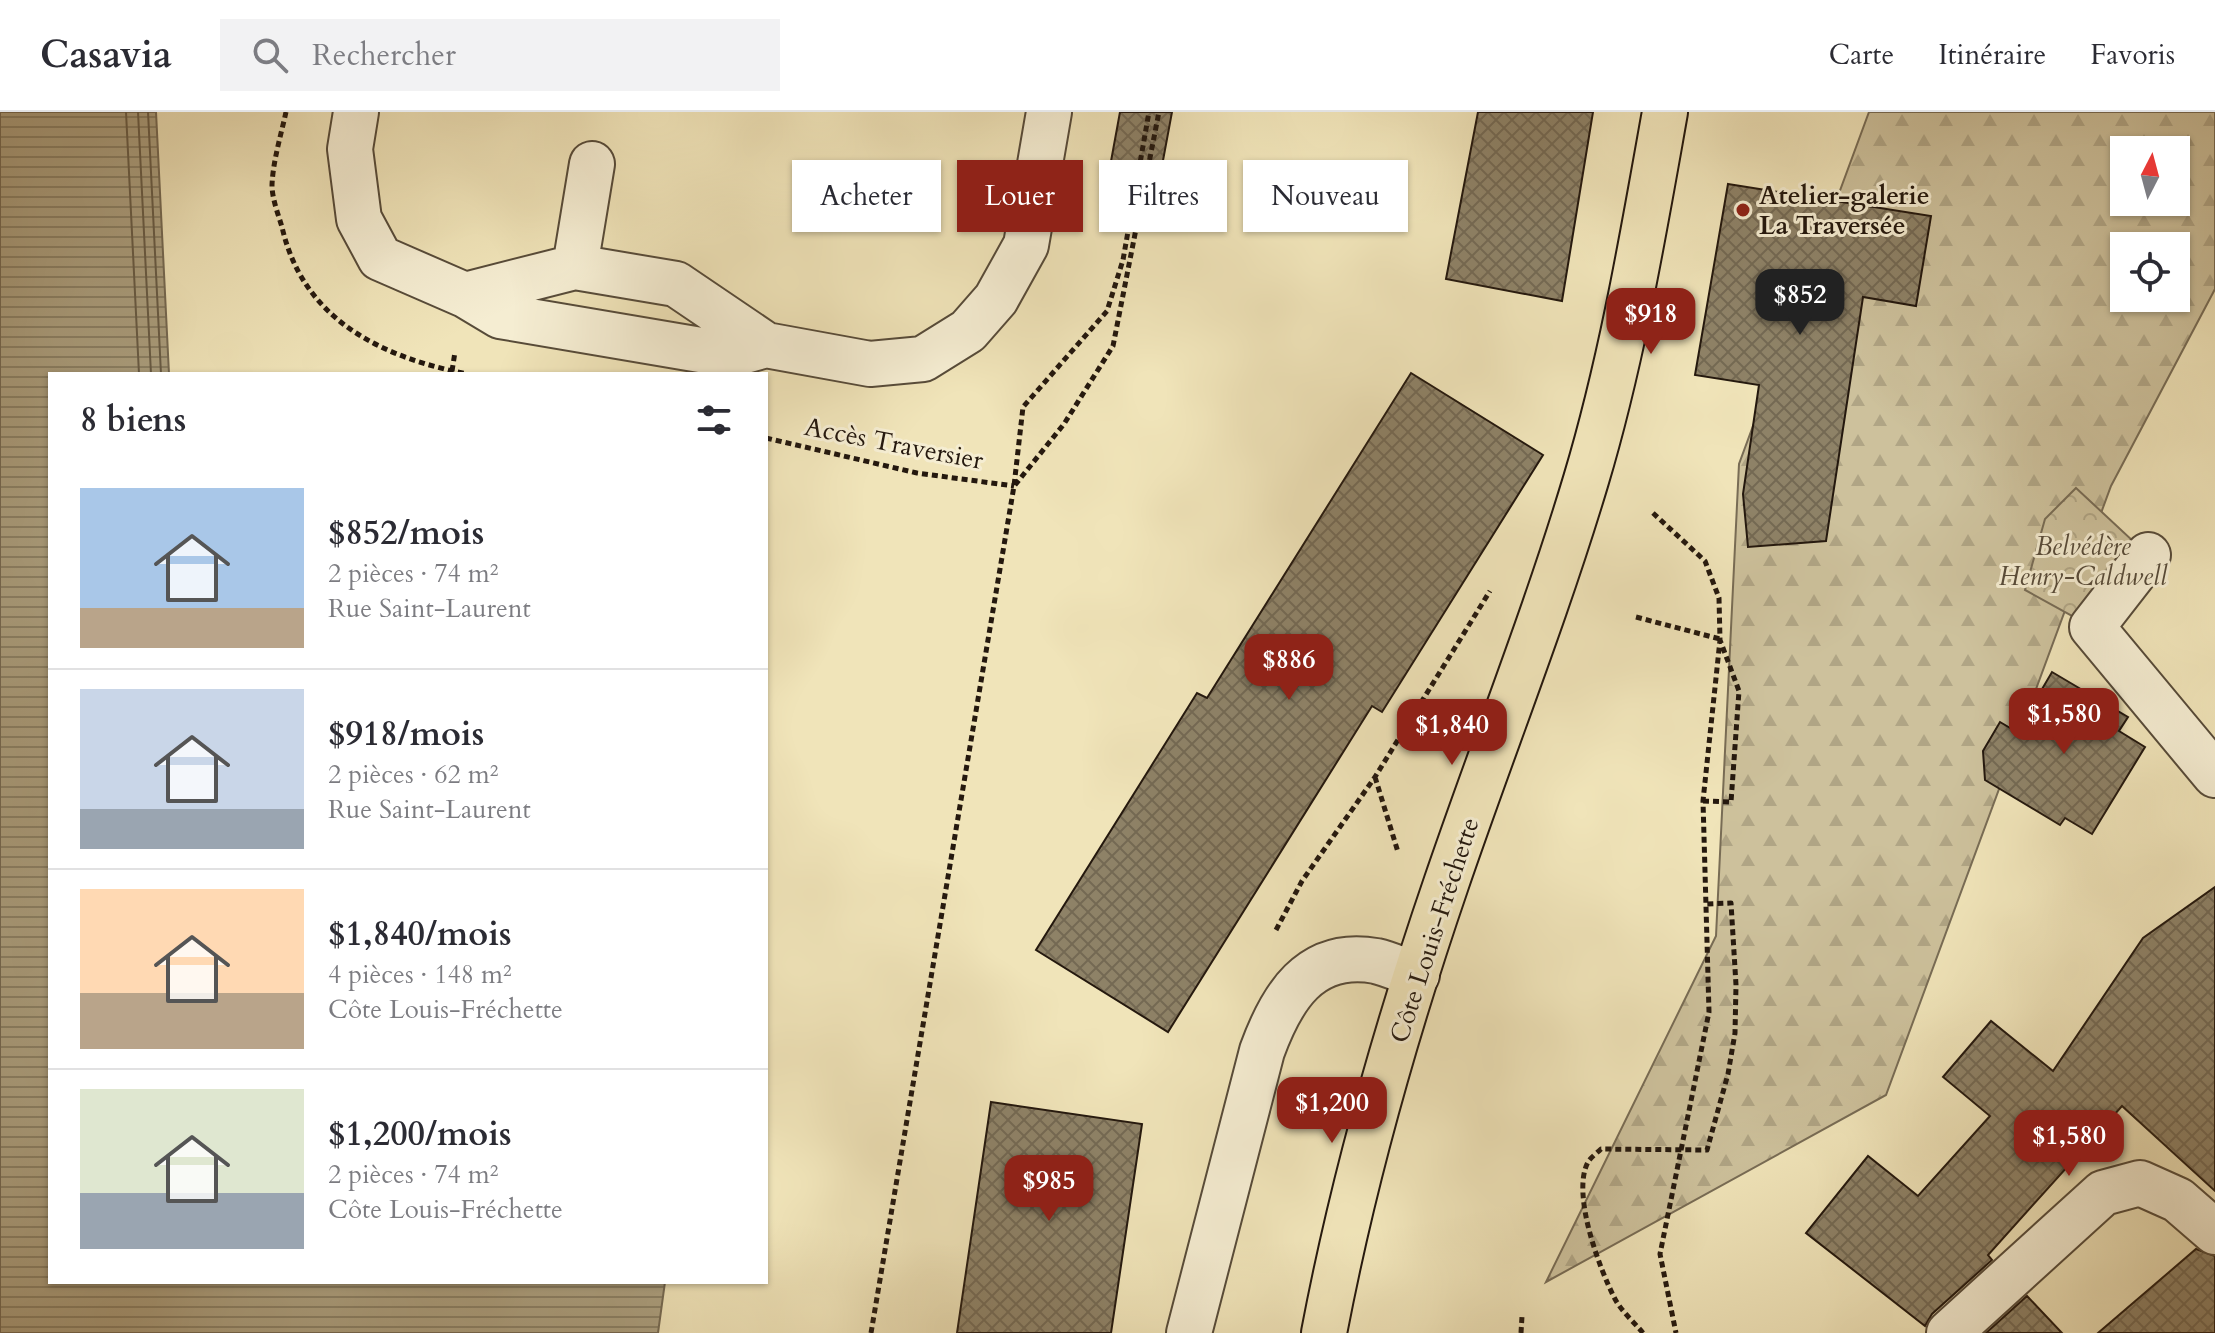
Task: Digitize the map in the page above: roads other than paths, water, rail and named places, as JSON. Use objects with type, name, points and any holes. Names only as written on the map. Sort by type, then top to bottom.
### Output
[{"type":"main road","name":"Côte Louis-Fréchette","points":[[1324,1333],[1362,1163],[1417,975],[1555,581],[1607,400],[1643,236],[1665,112]]},
{"type":"street","points":[[356,112],[350,149],[359,219],[380,258],[465,295],[500,316],[730,355],[766,345]]},
{"type":"street","points":[[465,295],[575,267],[676,284],[766,345],[870,364],[923,359],[968,331],[996,299],[1026,245],[1049,112]]},
{"type":"street","points":[[575,267],[592,164]]},
{"type":"street","points":[[2148,555],[2092,627],[2215,775]]},
{"type":"street","points":[[1189,1333],[1262,1051],[1277,1008],[1297,983],[1323,968],[1350,961],[1375,961],[1417,975]]},
{"type":"street","points":[[1949,1333],[2103,1193],[2140,1183],[2178,1200],[2215,1232]]},
{"type":"water","points":[[0,112],[156,112],[169,372],[48,372],[48,1284],[665,1284],[658,1333],[0,1333]]},
{"type":"place","name":"Atelier-galerie La Traversée","points":[[1743,210]]},
{"type":"park label","name":"Belvédère Henry-Caldwell","points":[[2083,561]]}]
